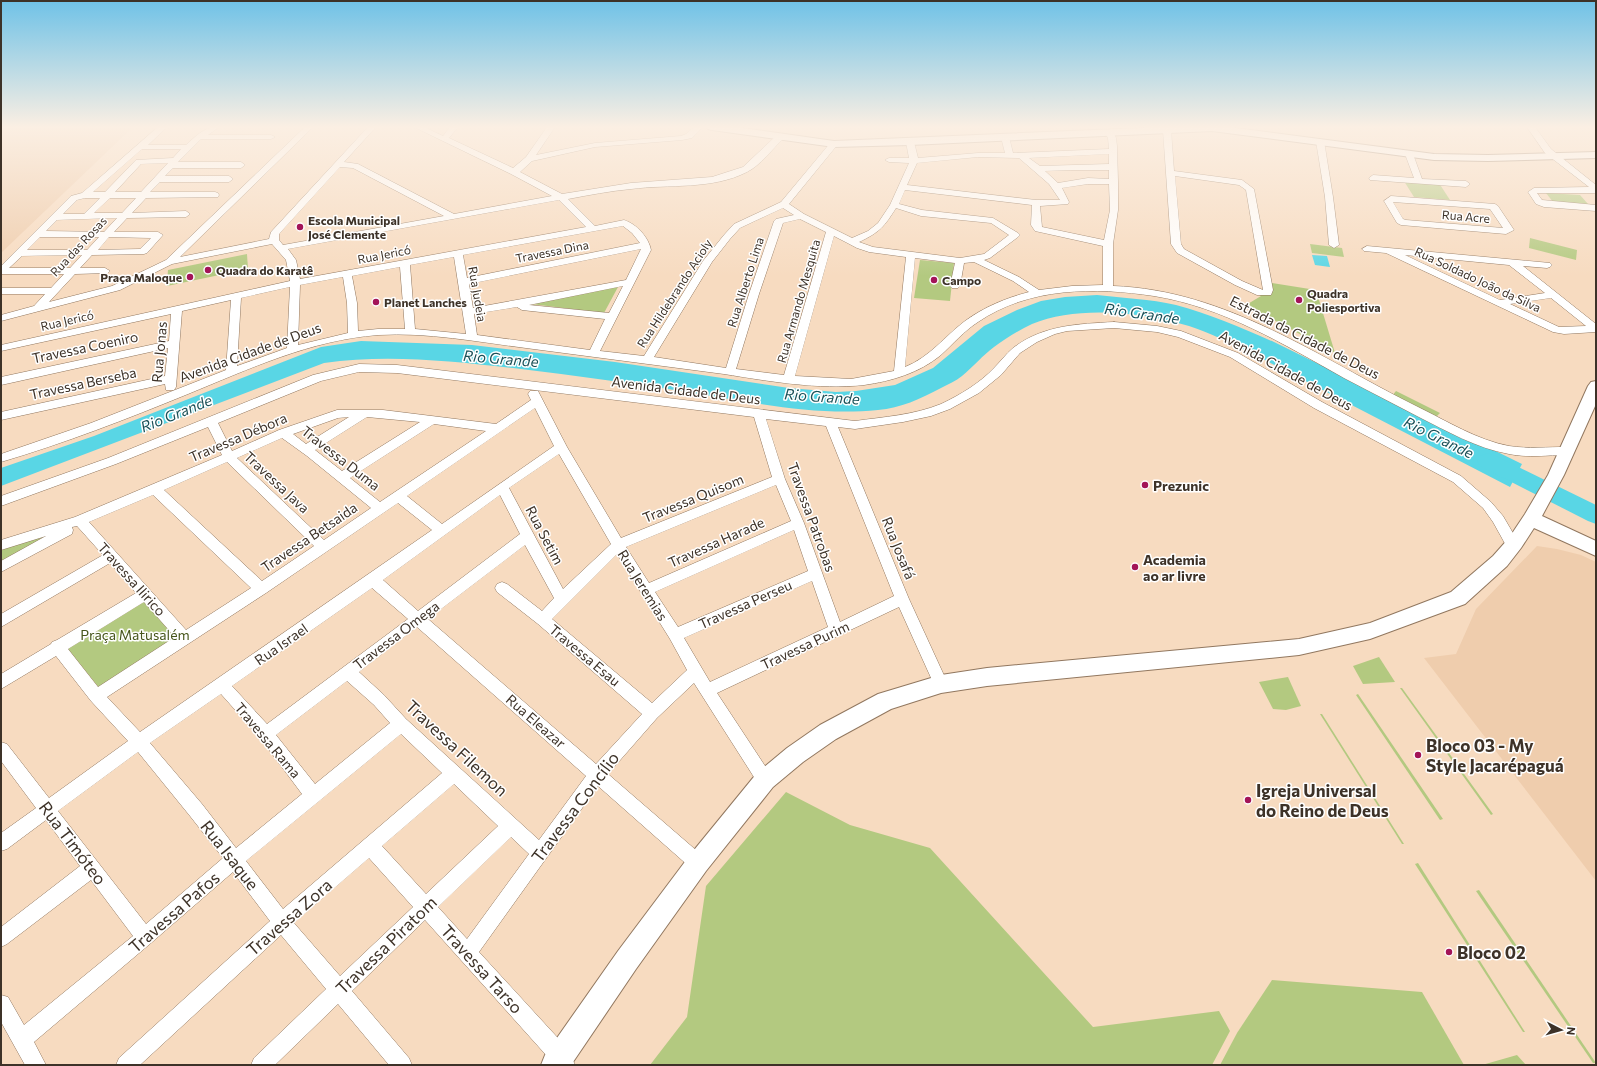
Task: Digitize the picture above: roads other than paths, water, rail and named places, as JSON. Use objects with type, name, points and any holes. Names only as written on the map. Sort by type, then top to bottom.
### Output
[{"type":"street","points":[[85,195],[106,177]]},
{"type":"street","points":[[86,217],[125,177]]},
{"type":"street","name":"Rua das Rosas","points":[[36,310],[160,177]]},
{"type":"street","points":[[169,262],[257,177]]},
{"type":"street","points":[[292,350],[296,283],[292,261],[273,238],[276,231],[326,177]]},
{"type":"street","points":[[376,177],[451,216]]},
{"type":"street","points":[[523,177],[561,197],[592,228]]},
{"type":"street","points":[[1,318],[116,288],[169,262],[631,186],[696,182],[727,177]]},
{"type":"street","points":[[807,177],[784,204],[801,216],[852,242],[872,250],[960,261],[988,256],[1015,235],[993,221],[921,213],[894,205]]},
{"type":"street","points":[[852,242],[871,233],[881,225],[894,205],[907,177]]},
{"type":"street","points":[[901,188],[1036,203],[1065,202],[1064,197],[1046,177]]},
{"type":"street","points":[[1108,288],[1108,244],[1114,210],[1114,177]]},
{"type":"street","points":[[1171,177],[1176,244],[1180,250],[1209,267],[1260,293],[1265,294],[1268,290],[1250,189],[1242,183],[1198,177]]},
{"type":"street","points":[[1326,177],[1334,245]]},
{"type":"street","points":[[1418,177],[1420,181]]},
{"type":"street","points":[[1579,177],[1595,191]]},
{"type":"street","name":"Rua Acre","points":[[1373,178],[1406,190],[1453,203],[1494,207],[1509,231],[1403,223],[1388,200],[1406,190],[1420,181],[1466,184]]},
{"type":"street","points":[[158,179],[229,179]]},
{"type":"street","points":[[1055,186],[1088,181],[1114,182]]},
{"type":"street","name":"Rua Acre","points":[[1440,182],[1453,203]]},
{"type":"street","points":[[1595,191],[1537,190],[1532,192],[1532,194],[1540,203],[1596,208]]},
{"type":"street","points":[[1,271],[40,234],[74,198],[85,195],[215,195]]},
{"type":"street","points":[[1036,203],[1036,225],[1038,229],[1108,244]]},
{"type":"street","name":"Rua Hildebrando Acioly","points":[[647,360],[708,261],[727,237],[737,226],[784,204]]},
{"type":"street","points":[[55,217],[186,214]]},
{"type":"street","points":[[761,215],[771,217],[779,221],[801,216]]},
{"type":"street","name":"Rua Alberto Lima","points":[[730,372],[754,294],[779,221]]},
{"type":"street","name":"Rua Jericó","points":[[1,348],[296,283],[592,228],[624,223],[628,224],[640,236],[646,246]]},
{"type":"street","name":"Rua Armando Mesquita","points":[[789,378],[831,231]]},
{"type":"street","points":[[21,253],[142,252],[158,235],[40,234]]},
{"type":"street","points":[[593,354],[629,282],[644,256],[646,246]]},
{"type":"street","name":"Travessa Dina","points":[[463,282],[646,246]]},
{"type":"street","points":[[1367,249],[1547,265]]},
{"type":"street","name":"Rua Soldado João da Silva","points":[[1388,251],[1557,330],[1596,329]]},
{"type":"street","name":"Rua Judeia","points":[[458,254],[469,312],[472,338]]},
{"type":"street","points":[[899,372],[911,255]]},
{"type":"street","points":[[975,259],[1016,279],[1038,294]]},
{"type":"street","points":[[955,286],[960,261]]},
{"type":"street","points":[[1512,262],[1596,329]]},
{"type":"street","points":[[405,263],[410,332]]},
{"type":"street","points":[[1,271],[105,271]]},
{"type":"street","points":[[347,274],[352,303],[353,334]]},
{"type":"street","points":[[469,312],[508,306],[629,282]]},
{"type":"street","name":"Estrada da Cidade de Deus","points":[[899,372],[915,368],[932,358],[968,323],[1009,302],[1038,294],[1068,289],[1108,288],[1162,294],[1212,307],[1241,318],[1358,381],[1444,425],[1485,443],[1508,450],[1518,451],[1567,451]]},
{"type":"street","points":[[1,291],[53,291]]},
{"type":"street","points":[[1498,303],[1554,295]]},
{"type":"street","points":[[231,372],[236,296]]},
{"type":"street","points":[[508,306],[612,317]]},
{"type":"street","name":"Rua Jonas","points":[[169,397],[176,309]]},
{"type":"street","name":"Avenida Cidade de Deus","points":[[1,501],[112,461],[317,378],[359,368],[397,369],[855,425],[921,414],[946,406],[975,390],[997,372],[1016,351],[1033,340],[1051,332],[1067,328],[1107,325],[1157,329],[1181,334],[1234,355],[1318,404],[1456,479],[1488,505],[1513,545]]},
{"type":"street","name":"Avenida Cidade de Deus","points":[[1,458],[95,427],[231,372],[292,350],[353,334],[410,332],[472,338],[730,372],[841,383],[860,382],[881,378],[899,372]]},
{"type":"street","name":"Travessa Coeniro","points":[[1,381],[174,343]]},
{"type":"street","name":"Travessa Berseba","points":[[1,416],[170,379]]},
{"type":"street","name":"Rua Jeremias","points":[[530,386],[561,447],[618,545],[675,635],[695,672],[765,780]]},
{"type":"street","points":[[560,1062],[627,960],[698,863],[765,780],[795,754],[828,732],[885,701],[941,684],[987,677],[1299,647],[1370,631],[1458,598],[1500,561],[1532,517],[1556,475],[1596,386]]},
{"type":"street","name":"Travessa Betsaida","points":[[96,696],[261,589],[322,546],[538,401]]},
{"type":"street","points":[[307,449],[365,413]]},
{"type":"street","name":"Travessa Débora","points":[[1,545],[80,521],[283,433],[337,414],[365,413],[498,428]]},
{"type":"street","name":"Travessa Patrobas","points":[[758,414],[779,479],[798,523],[836,631]]},
{"type":"street","points":[[342,477],[432,420]]},
{"type":"street","name":"Travessa Java","points":[[211,421],[229,457],[322,546]]},
{"type":"street","name":"Rua Josafá","points":[[831,423],[902,599],[941,684]]},
{"type":"street","name":"Travessa Duma","points":[[283,433],[307,449],[379,508]]},
{"type":"street","name":"Rua Israel","points":[[1,843],[139,742],[373,580],[441,530],[561,447]]},
{"type":"street","name":"Travessa Quisom","points":[[618,545],[779,479]]},
{"type":"street","name":"Rua Setim","points":[[502,487],[562,599]]},
{"type":"street","points":[[155,489],[261,589]]},
{"type":"street","points":[[398,496],[441,530]]},
{"type":"street","points":[[1532,517],[1596,549]]},
{"type":"street","points":[[1,567],[80,521]]},
{"type":"street","name":"Travessa Ilirico","points":[[80,521],[186,639]]},
{"type":"street","name":"Travessa Harade","points":[[646,590],[798,523]]},
{"type":"street","name":"Travessa Omega","points":[[266,734],[527,536]]},
{"type":"street","name":"Travessa Esau","points":[[618,545],[562,599],[543,620],[652,713]]},
{"type":"street","points":[[1,621],[112,556]]},
{"type":"street","name":"Travessa Perseu","points":[[675,635],[816,573]]},
{"type":"street","name":"Rua Eleazar","points":[[373,580],[698,863]]},
{"type":"street","points":[[502,588],[543,620]]},
{"type":"street","points":[[1,682],[57,646],[145,594]]},
{"type":"street","name":"Travessa Purim","points":[[707,691],[902,599]]},
{"type":"street","name":"Rua Isaque","points":[[57,646],[96,696],[139,742],[196,810],[282,922],[402,1065]]},
{"type":"street","name":"Travessa Filemon","points":[[348,672],[379,700],[401,724],[539,852]]},
{"type":"street","name":"Travessa Concílio","points":[[468,954],[539,852],[597,774],[652,713],[695,672]]},
{"type":"street","name":"Travessa Rama","points":[[222,685],[266,734],[314,796]]},
{"type":"street","name":"Travessa Pafos","points":[[22,1039],[145,937],[234,860],[401,724]]},
{"type":"street","name":"Rua Timóteo","points":[[3,755],[48,809],[145,937]]},
{"type":"street","name":"Travessa Zora","points":[[126,1065],[282,922],[454,772]]},
{"type":"street","name":"Travessa Piratom","points":[[261,1065],[511,825]]},
{"type":"street","name":"Travessa Tarso","points":[[370,846],[468,954],[560,1062]]},
{"type":"street","points":[[1,938],[92,868]]},
{"type":"street","points":[[1,1004],[36,1065]]},
{"type":"water","points":[[1312,255],[1327,256],[1330,267],[1315,265]]},
{"type":"water","points":[[1097,295],[1176,305],[1226,322],[1274,342],[1522,464],[1510,487],[1251,353],[1213,335],[1189,326],[1151,317],[1131,314],[1089,313],[1069,314],[1050,318],[1027,326],[994,347],[955,381],[903,405],[878,410],[835,411],[791,408],[609,380],[466,363],[371,359],[324,363],[1,486],[1,468],[94,436],[321,347],[361,341],[472,345],[615,362],[789,388],[836,392],[856,391],[895,385],[933,368],[984,326],[1017,310],[1041,301],[1065,297]]},
{"type":"waterway","name":"Rio Grande","points":[[1488,461],[1596,515]]},
{"type":"place","name":"Escola Municipal José Clemente","points":[[300,227]]},
{"type":"place","name":"Quadra do Karatê","points":[[208,270]]},
{"type":"place","name":"Praça Maloque","points":[[190,277]]},
{"type":"place","name":"Campo","points":[[934,280]]},
{"type":"place","name":"Quadra Poliesportiva","points":[[1299,300]]},
{"type":"place","name":"Planet Lanches","points":[[376,302]]},
{"type":"place","name":"Prezunic","points":[[1145,485]]},
{"type":"place","name":"Academia ao ar livre","points":[[1135,567]]},
{"type":"place","name":"Bloco 03 - My Style Jacarépaguá","points":[[1418,755]]},
{"type":"place","name":"Igreja Universal do Reino de Deus","points":[[1248,800]]},
{"type":"place","name":"Bloco 02","points":[[1449,952]]},
{"type":"park label","name":"Praça Matusalém","points":[[135,634]]}]
